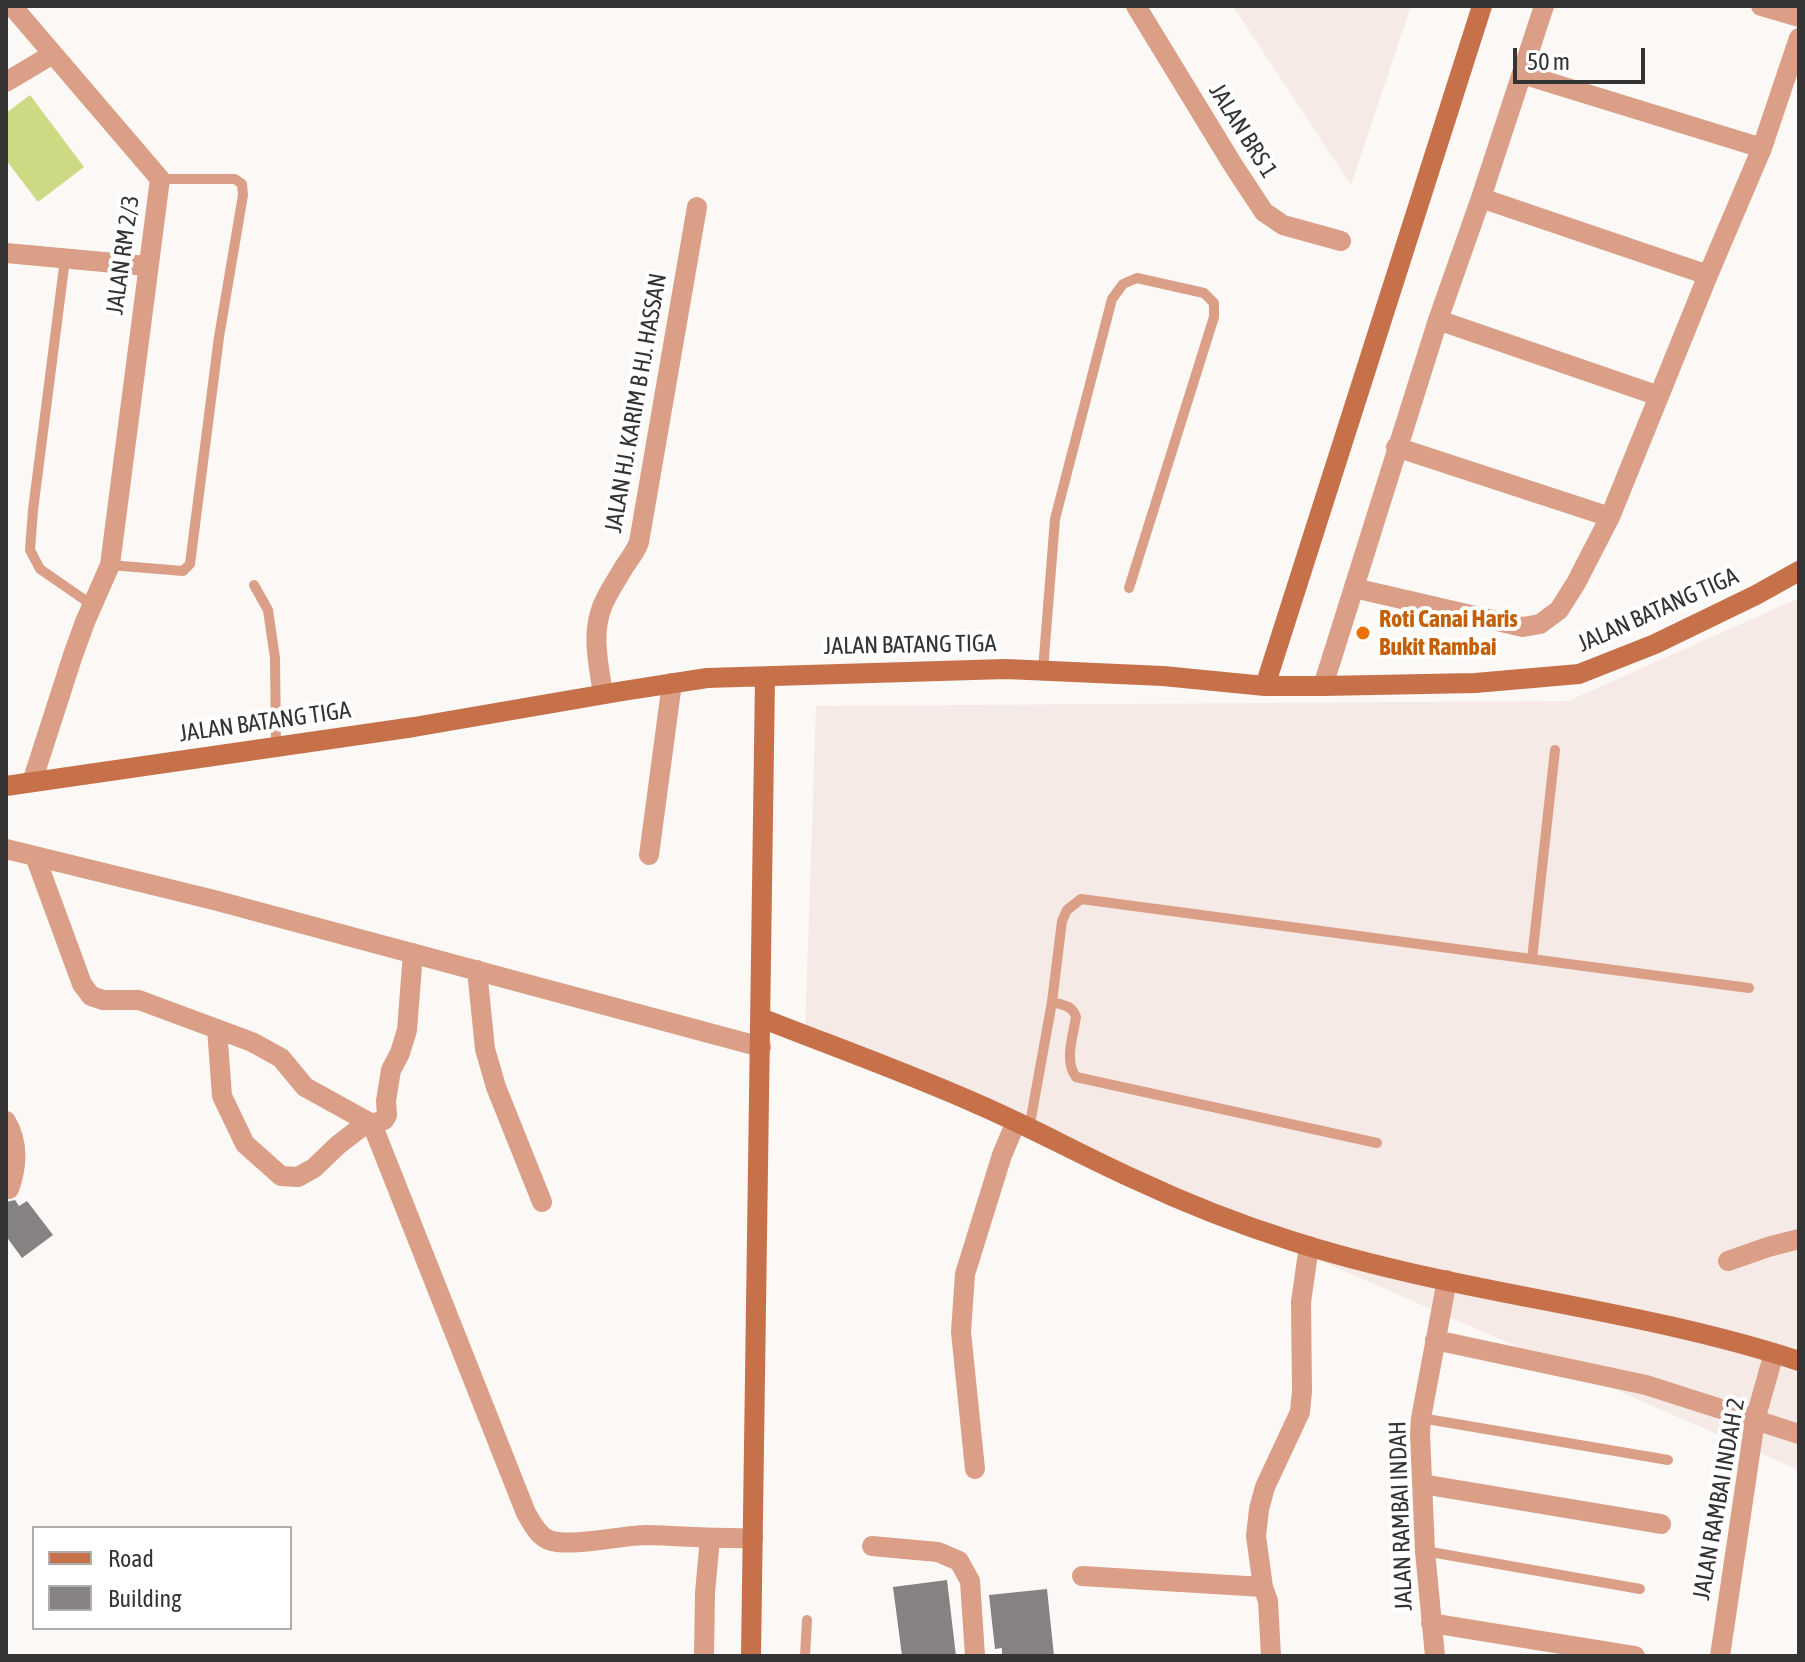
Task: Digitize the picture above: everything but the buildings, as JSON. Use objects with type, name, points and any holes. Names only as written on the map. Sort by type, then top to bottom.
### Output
[{"type":"street","name":"JALAN RM 2/3","points":[[12,6],[160,179],[110,565],[73,655],[32,782]]},
{"type":"street","name":"JALAN BRS 1","points":[[1136,6],[1264,212],[1283,225],[1341,241]]},
{"type":"street","points":[[1265,686],[1482,6]]},
{"type":"street","points":[[1323,686],[1396,447],[1544,6]]},
{"type":"street","points":[[1761,6],[1799,17]]},
{"type":"street","points":[[1354,588],[1523,627],[1540,624],[1559,610],[1610,517],[1762,148],[1799,38]]},
{"type":"street","points":[[6,82],[53,54]]},
{"type":"street","points":[[1522,74],[1762,148]]},
{"type":"street","points":[[1481,198],[1708,275]]},
{"type":"street","name":"JALAN HJ. KARIM B HJ. HASSAN","points":[[603,694],[597,628],[602,607],[639,542],[697,207]]},
{"type":"street","points":[[6,253],[147,266]]},
{"type":"street","points":[[1438,320],[1659,396]]},
{"type":"street","points":[[1396,447],[1610,517]]},
{"type":"street","name":"JALAN BATANG TIGA","points":[[6,786],[460,719],[707,678],[1006,669],[1163,676],[1265,686],[1323,686],[1475,683],[1579,674],[1655,644],[1799,571]]},
{"type":"street","points":[[751,1656],[765,678]]},
{"type":"street","points":[[649,855],[672,683]]},
{"type":"street","points":[[6,849],[214,900],[761,1047]]},
{"type":"street","points":[[35,856],[82,984],[91,996],[103,1000],[139,1000],[252,1042],[281,1058],[305,1087],[372,1124],[526,1513],[545,1539],[559,1543],[645,1535],[753,1538]]},
{"type":"street","points":[[217,1029],[222,1096],[245,1144],[281,1176],[298,1177],[314,1168],[360,1128],[384,1120],[387,1115],[391,1070],[407,1030],[413,953]]},
{"type":"street","points":[[477,970],[485,1049],[496,1087],[542,1202]]},
{"type":"street","points":[[761,1018],[976,1103],[1136,1180],[1235,1222],[1366,1262],[1671,1326],[1799,1361]]},
{"type":"street","points":[[6,1121],[16,1153],[15,1173],[9,1189]]},
{"type":"street","points":[[975,1469],[961,1332],[965,1274],[1002,1155],[1022,1126]]},
{"type":"street","points":[[1728,1261],[1799,1239]]},
{"type":"street","points":[[1271,1656],[1268,1601],[1256,1536],[1265,1487],[1300,1412],[1301,1302],[1309,1246]]},
{"type":"street","name":"JALAN RAMBAI INDAH","points":[[1435,1656],[1425,1551],[1421,1418],[1447,1280]]},
{"type":"street","points":[[1435,1340],[1646,1385],[1799,1434]]},
{"type":"street","name":"JALAN RAMBAI INDAH 2","points":[[1720,1656],[1755,1420],[1774,1353]]},
{"type":"street","points":[[1422,1484],[1661,1524]]},
{"type":"street","points":[[704,1656],[710,1538]]},
{"type":"street","points":[[872,1546],[938,1552],[959,1561],[970,1581],[975,1656]]},
{"type":"street","points":[[1082,1576],[1263,1587]]},
{"type":"street","points":[[1431,1623],[1635,1656]]},
{"type":"lane","points":[[110,565],[183,571],[190,564],[219,337],[243,195],[242,184],[235,179],[160,179]]},
{"type":"lane","points":[[65,259],[30,550],[40,569],[92,605]]},
{"type":"lane","points":[[1043,670],[1055,519],[1112,299],[1123,284],[1137,278],[1204,293],[1214,303],[1214,317],[1129,588]]},
{"type":"lane","points":[[254,585],[268,610],[275,658],[276,747]]},
{"type":"lane","points":[[1532,959],[1555,750]]},
{"type":"lane","points":[[1022,1126],[1052,1002],[1062,921],[1067,910],[1081,899],[1749,988]]},
{"type":"lane","points":[[1052,1002],[1074,1010],[1076,1017],[1069,1062],[1076,1077],[1377,1143]]},
{"type":"lane","points":[[1421,1418],[1668,1460]]},
{"type":"lane","points":[[1425,1551],[1640,1589]]},
{"type":"lane","points":[[805,1656],[807,1620]]},
{"type":"shaded area","points":[[1233,6],[1411,6],[1351,185]]},
{"type":"shaded area","points":[[1799,598],[1799,1470],[805,1035],[816,706],[1568,701]]},
{"type":"green space","points":[[30,95],[84,167],[38,202],[6,160],[6,113]]},
{"type":"place","name":"Roti Canai Haris Bukit Rambai","points":[[1363,633]]}]
